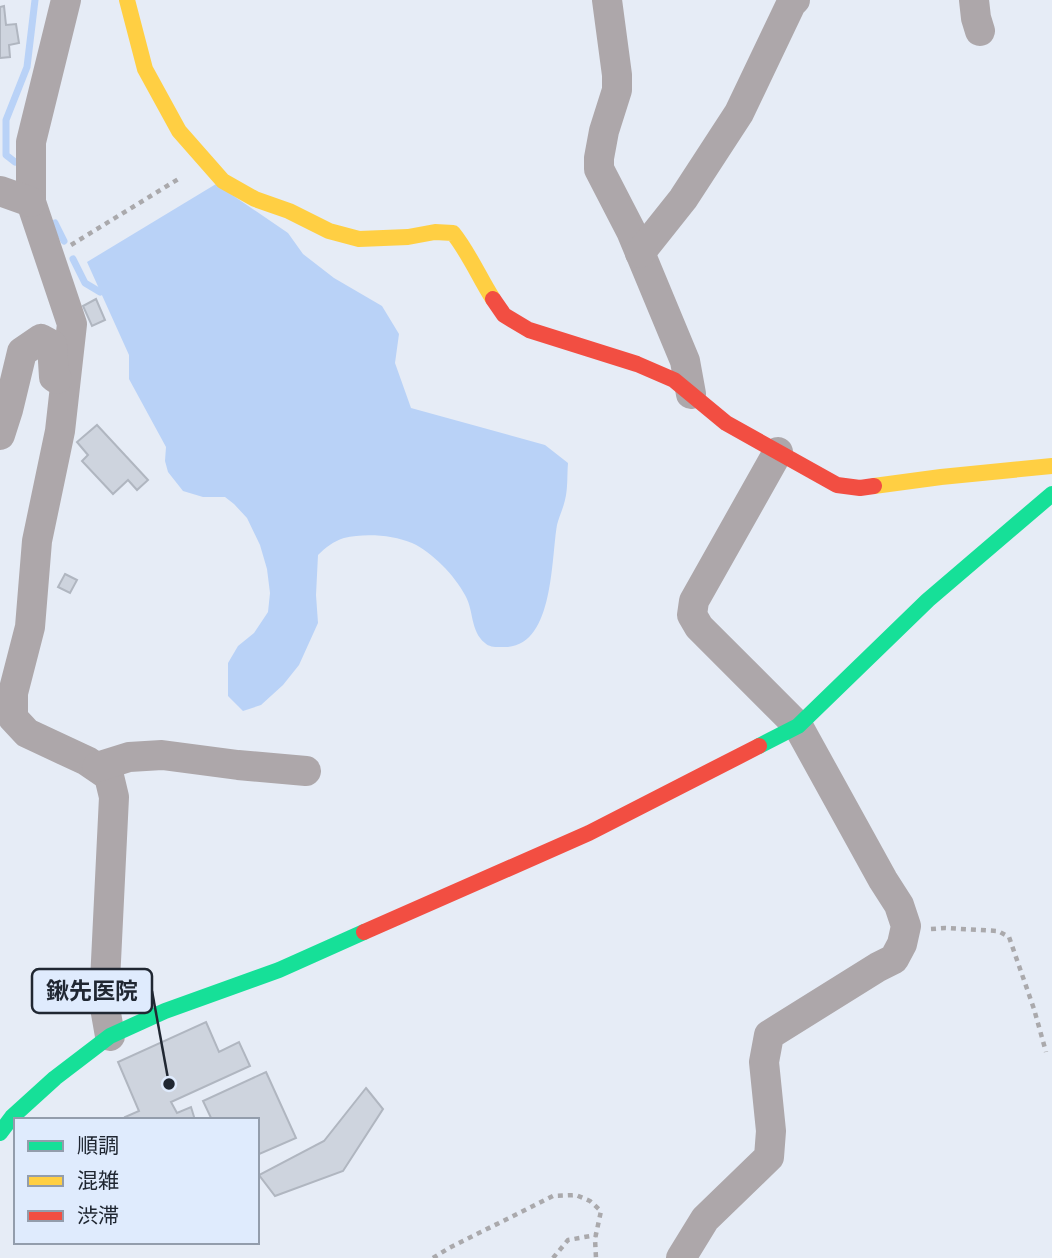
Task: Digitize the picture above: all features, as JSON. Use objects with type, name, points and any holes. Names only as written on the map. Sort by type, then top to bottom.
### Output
[{"type":"street","points":[[66,0],[32,142],[31,202],[72,324],[60,431],[37,541],[30,627],[13,693],[13,718],[27,733],[87,761],[109,776],[114,797],[104,1002],[110,1036]]},
{"type":"street","points":[[127,0],[145,69],[179,131],[223,181],[255,199],[289,211],[329,231],[359,239],[408,237],[435,232],[453,233],[504,315],[529,330],[637,364],[674,380],[726,423],[837,485],[860,488],[1052,466]]},
{"type":"street","points":[[607,0],[617,90],[604,131],[599,169],[631,231],[685,361],[691,394]]},
{"type":"street","points":[[640,253],[683,199],[739,113],[795,0]]},
{"type":"street","points":[[974,0],[980,31]]},
{"type":"street","points":[[0,191],[31,202]]},
{"type":"street","points":[[0,435],[22,352],[41,339],[52,345],[54,377],[66,386]]},
{"type":"street","points":[[681,1258],[705,1219],[769,1157],[772,1131],[764,1062],[769,1035],[894,958],[902,944],[906,926],[899,905],[798,726],[699,627],[692,615],[694,601],[778,452]]},
{"type":"street","points":[[0,1133],[12,1116],[55,1078],[110,1036],[165,1011],[279,970],[589,833],[798,726],[928,600],[1052,494]]},
{"type":"street","points":[[97,767],[129,757],[162,755],[306,771]]},
{"type":"path","points":[[50,258],[206,162]]},
{"type":"path","points":[[906,926],[920,930],[945,928],[998,931],[1009,937],[1046,1052]]},
{"type":"path","points":[[433,1258],[553,1196],[576,1195],[590,1201],[601,1211],[596,1235],[596,1258]]},
{"type":"path","points":[[553,1258],[568,1240],[596,1235]]},
{"type":"water","points":[[216,184],[288,233],[303,254],[334,278],[382,306],[399,334],[395,363],[411,408],[545,445],[568,463],[566,496],[557,525],[547,599],[533,633],[521,643],[500,647],[485,643],[477,633],[468,601],[461,588],[442,565],[420,547],[388,537],[352,536],[337,541],[318,555],[318,623],[299,665],[283,685],[261,705],[243,711],[228,696],[228,663],[238,646],[254,633],[268,612],[270,593],[260,545],[247,518],[234,504],[225,497],[203,497],[183,491],[168,472],[165,461],[166,447],[129,379],[129,355],[87,262]]},
{"type":"building","points":[[4,6],[6,25],[16,24],[19,43],[9,45],[10,57],[0,58],[0,7]]},
{"type":"building","points":[[96,299],[105,320],[92,326],[83,306]]},
{"type":"building","points":[[97,425],[148,480],[137,490],[128,480],[113,494],[82,461],[88,455],[77,442]]},
{"type":"building","points":[[65,574],[77,580],[70,593],[58,587]]},
{"type":"building","points":[[206,1022],[219,1052],[239,1042],[250,1066],[171,1102],[177,1113],[191,1107],[194,1118],[125,1118],[139,1111],[118,1062]]},
{"type":"building","points":[[266,1072],[296,1138],[259,1154],[259,1118],[211,1118],[203,1101]]},
{"type":"building","points":[[366,1088],[383,1109],[343,1171],[275,1196],[259,1175],[324,1141]]},
{"type":"waterway","points":[[15,162],[6,155],[6,120],[27,67],[35,0]]},
{"type":"waterway","points":[[55,223],[64,241]]},
{"type":"waterway","points":[[73,259],[85,283],[100,292]]},
{"type":"traffic: fast","points":[[759,746],[798,726],[928,600],[1052,494]]},
{"type":"traffic: fast","points":[[0,1133],[12,1117],[55,1078],[110,1036],[165,1011],[279,970],[364,932]]},
{"type":"traffic: slow","points":[[127,0],[145,69],[179,131],[223,181],[255,199],[289,211],[329,231],[359,239],[408,237],[435,232],[453,233],[493,299]]},
{"type":"traffic: slow","points":[[874,486],[1052,466]]},
{"type":"traffic: jam","points":[[493,299],[504,315],[529,330],[637,364],[674,380],[726,423],[837,485],[860,488],[874,486]]},
{"type":"traffic: jam","points":[[364,932],[589,833],[759,746]]},
{"type":"place","name":"鍬先医院","points":[[169,1084]]}]
